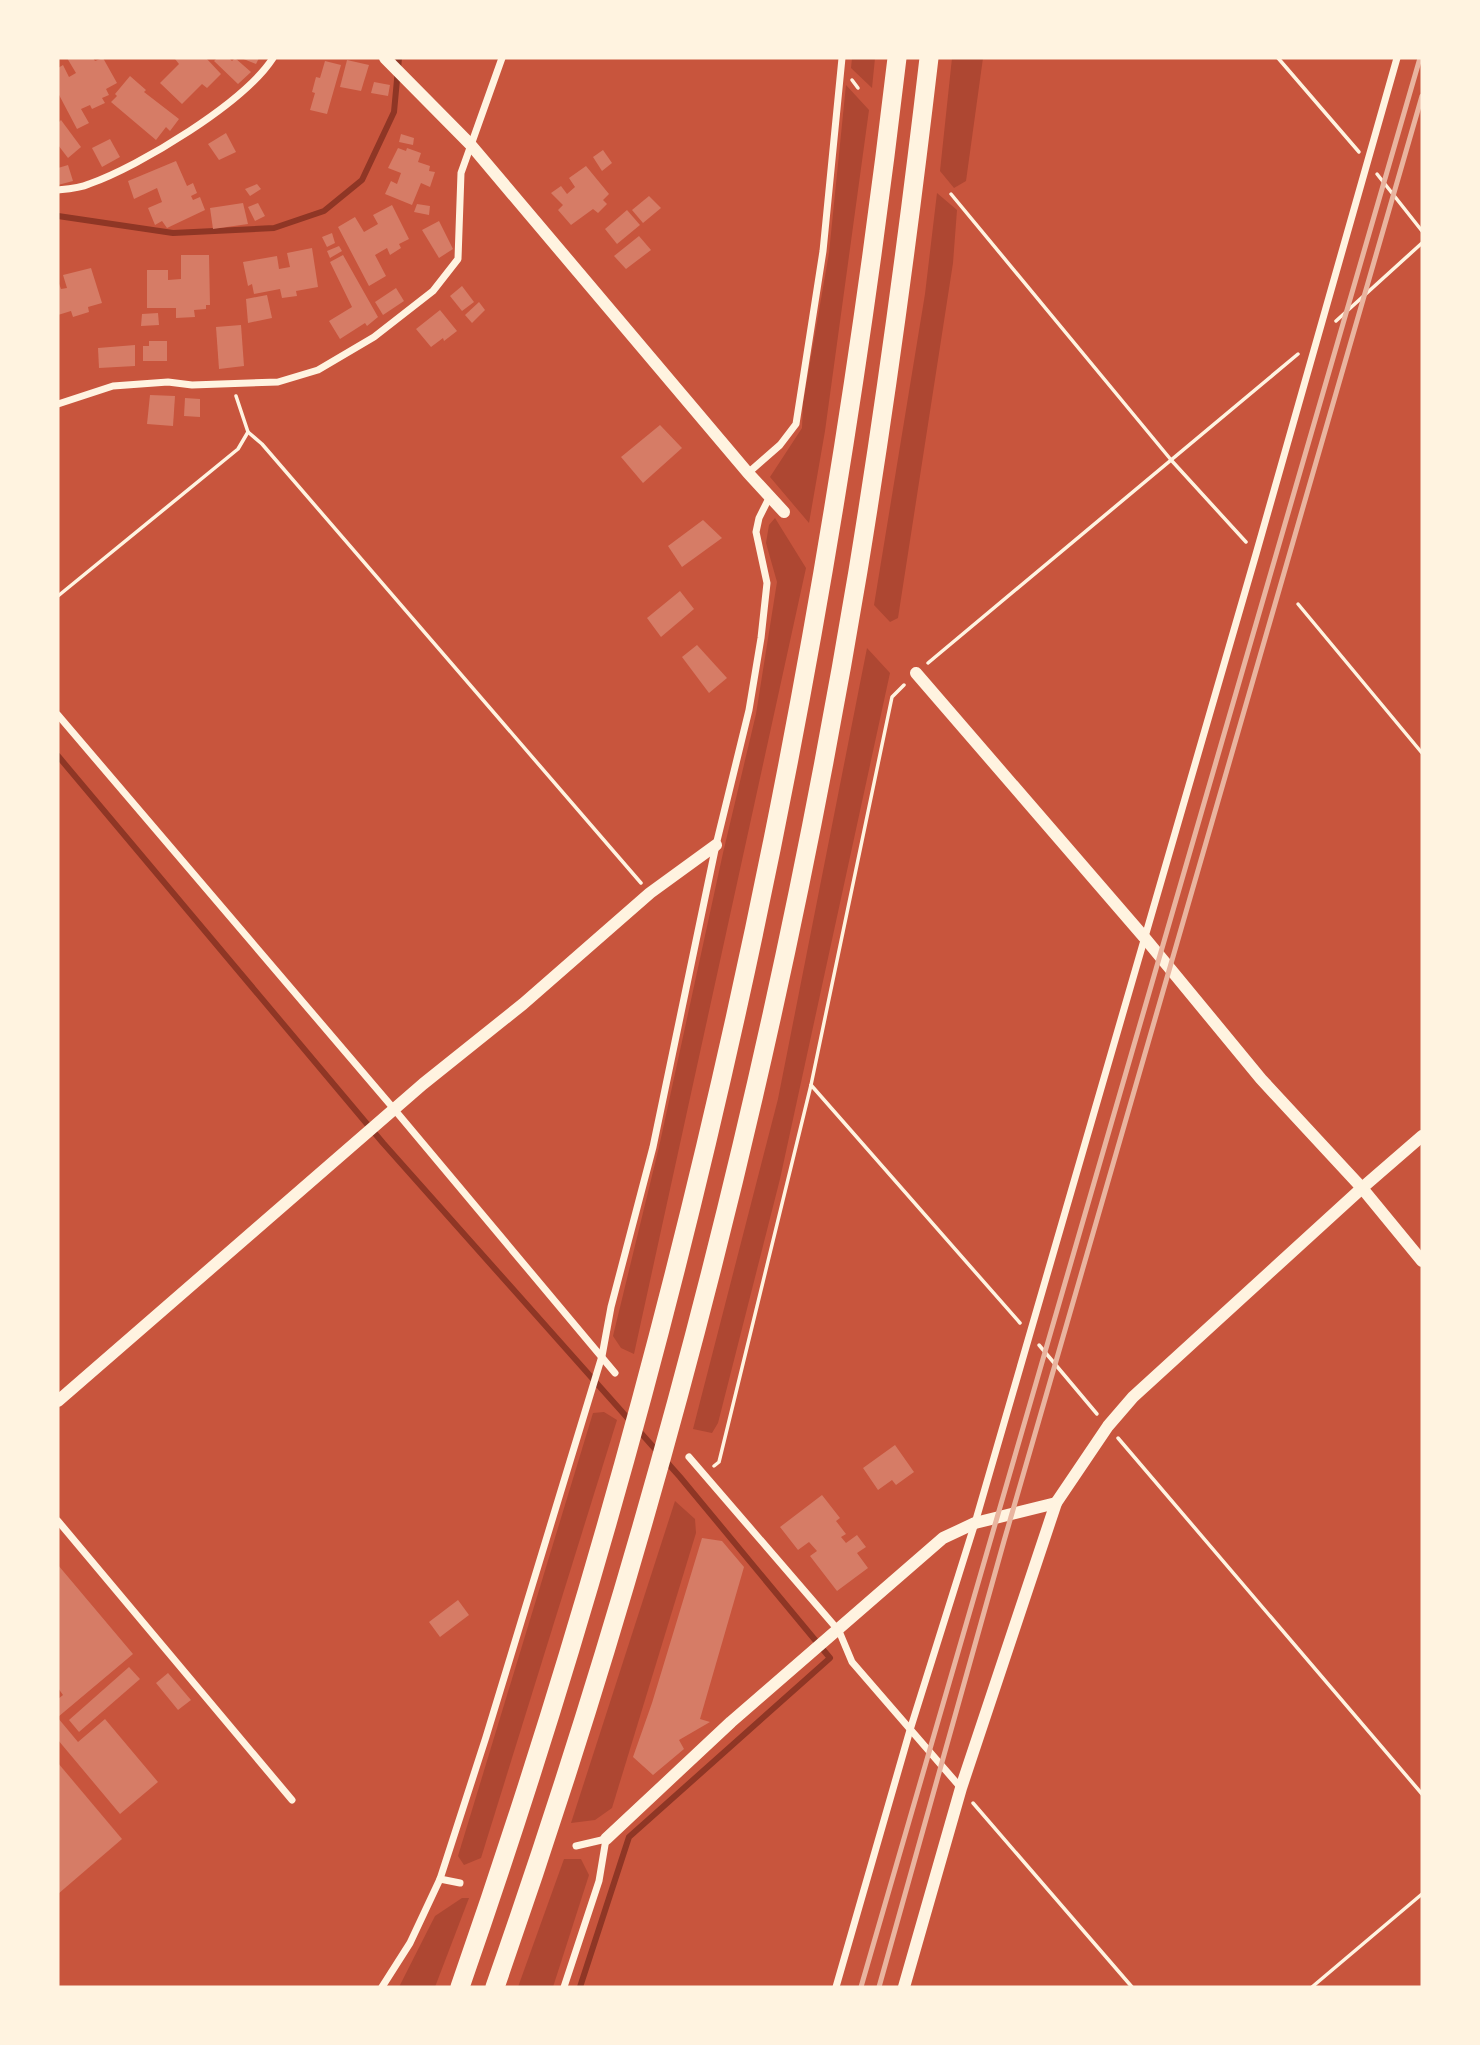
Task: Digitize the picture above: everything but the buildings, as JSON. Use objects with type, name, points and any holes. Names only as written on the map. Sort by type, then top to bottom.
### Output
[{"type":"highway","points":[[460,1987],[527,1788],[625,1461],[714,1112],[790,758],[826,551],[858,353],[897,58]]},
{"type":"highway","points":[[495,1987],[573,1750],[656,1471],[702,1302],[779,974],[858,572],[891,355],[929,58]]},
{"type":"street","points":[[58,190],[88,185],[138,161],[214,115],[246,88],[273,58]]},
{"type":"street","points":[[385,58],[470,144],[784,512]]},
{"type":"street","points":[[58,404],[113,386],[168,382],[192,386],[278,382],[318,370],[374,337],[433,290],[458,259],[461,173],[502,58]]},
{"type":"street","points":[[748,473],[779,445],[796,424],[823,251],[842,58]]},
{"type":"street","points":[[836,1987],[909,1730],[975,1523],[1256,554],[1396,58]]},
{"type":"street","points":[[382,1987],[410,1943],[440,1879],[510,1660],[601,1356],[611,1307],[653,1147],[716,845],[749,710],[767,583],[756,532],[759,518],[770,496]]},
{"type":"street","points":[[916,673],[1144,937],[1261,1079],[1362,1188],[1422,1261]]},
{"type":"street","points":[[58,715],[615,1373]]},
{"type":"street","points":[[58,1401],[650,893],[716,845]]},
{"type":"street","points":[[904,1987],[961,1788],[1056,1503],[1108,1426],[1133,1398],[1422,1136]]},
{"type":"street","points":[[689,1457],[839,1631],[852,1662],[961,1788]]},
{"type":"street","points":[[576,1846],[606,1839],[731,1722],[943,1538],[975,1523],[1056,1503]]},
{"type":"street","points":[[58,1521],[292,1800]]},
{"type":"street","points":[[564,1987],[599,1881],[606,1839]]},
{"type":"street","points":[[440,1879],[460,1883]]},
{"type":"path","points":[[1278,58],[1422,231]]},
{"type":"path","points":[[951,194],[1171,461],[1256,554]]},
{"type":"path","points":[[704,1476],[719,1462],[811,1085],[892,697],[916,673],[1315,340],[1422,243]]},
{"type":"path","points":[[232,384],[248,432],[262,444],[650,893]]},
{"type":"path","points":[[58,596],[238,449],[248,432]]},
{"type":"path","points":[[1298,604],[1422,753]]},
{"type":"path","points":[[811,1085],[1028,1333],[1422,1794]]},
{"type":"path","points":[[961,1788],[1132,1987]]},
{"type":"path","points":[[1312,1987],[1422,1894]]},
{"type":"shaded area","points":[[852,58],[875,58],[872,88],[851,68]]},
{"type":"shaded area","points":[[952,58],[983,58],[966,181],[954,188],[940,171]]},
{"type":"shaded area","points":[[846,85],[869,110],[825,431],[809,523],[770,477],[802,428],[803,403],[829,253]]},
{"type":"shaded area","points":[[937,193],[957,210],[953,263],[898,618],[890,622],[874,605],[925,294]]},
{"type":"shaded area","points":[[775,518],[806,568],[634,1354],[621,1348],[613,1336],[659,1147],[756,714],[777,582],[766,543],[769,525]]},
{"type":"shaded area","points":[[867,648],[890,673],[780,1179],[718,1423],[712,1433],[693,1429],[778,1099]]},
{"type":"shaded area","points":[[604,1412],[617,1420],[481,1858],[464,1865],[458,1856],[593,1413]]},
{"type":"shaded area","points":[[675,1501],[695,1519],[696,1533],[612,1808],[595,1820],[571,1823]]},
{"type":"shaded area","points":[[564,1859],[581,1859],[589,1875],[553,1987],[518,1987]]},
{"type":"shaded area","points":[[462,1898],[469,1898],[435,1987],[399,1987],[435,1916]]},
{"type":"waterway","points":[[58,216],[173,233],[274,228],[324,211],[362,180],[394,112],[399,58]]},
{"type":"waterway","points":[[58,756],[383,1143],[680,1477],[830,1658],[629,1837],[580,1987]]},
{"type":"railway","points":[[861,1987],[1420,58]]},
{"type":"railway","points":[[879,1987],[1004,1541],[1422,96]]}]
